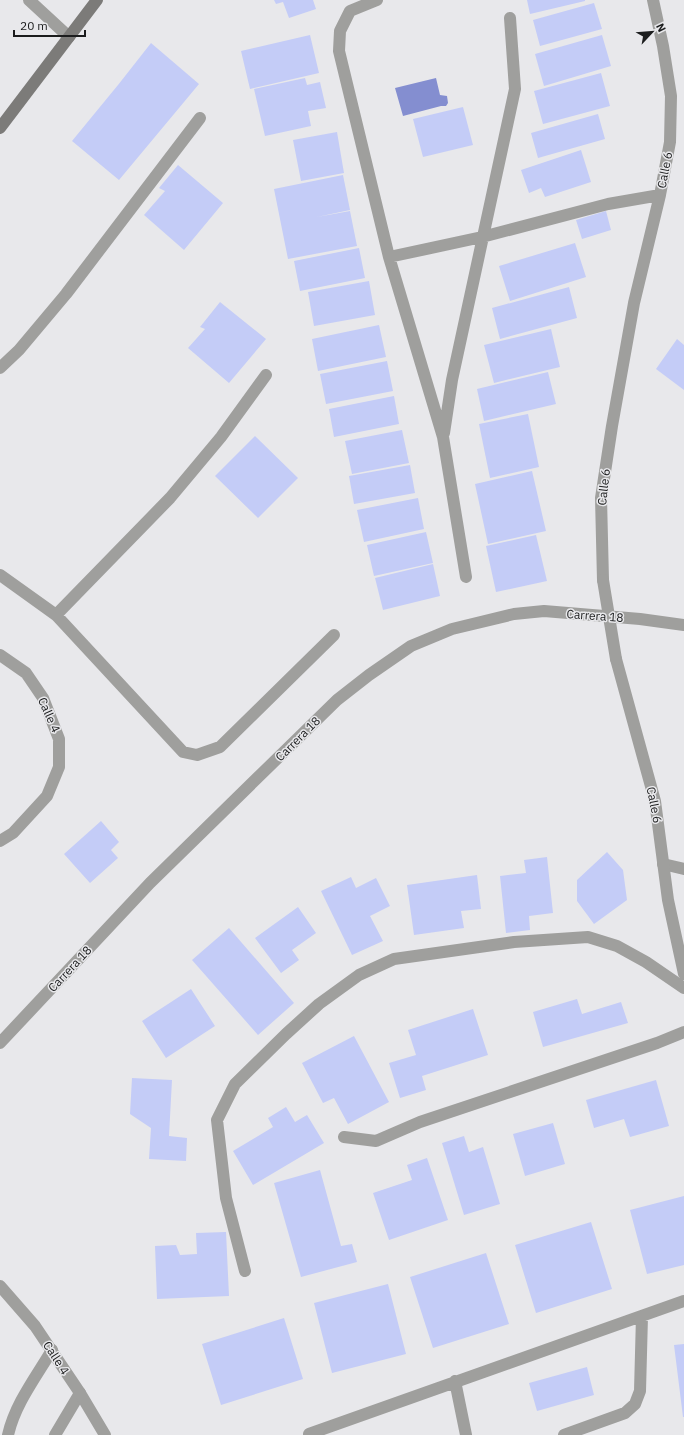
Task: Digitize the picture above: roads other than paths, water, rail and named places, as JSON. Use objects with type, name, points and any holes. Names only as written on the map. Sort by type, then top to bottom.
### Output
[{"type":"main road","points":[[0,128],[97,0]]},
{"type":"street","points":[[29,0],[69,37]]},
{"type":"street","points":[[377,0],[350,11],[340,31],[339,51],[389,257],[443,437],[466,577]]},
{"type":"street","name":"Calle 6","points":[[653,0],[663,46],[671,96],[670,142],[660,195],[634,303],[601,498],[603,580],[616,659],[655,801],[668,900],[682,957],[684,974]]},
{"type":"street","points":[[443,437],[452,380],[515,89],[510,18]]},
{"type":"street","points":[[0,368],[19,350],[66,294],[200,118]]},
{"type":"street","points":[[389,257],[482,237],[608,204],[660,195]]},
{"type":"street","points":[[56,614],[170,498],[221,437],[266,375]]},
{"type":"street","points":[[0,576],[56,614],[183,752],[197,755],[220,747],[334,635]]},
{"type":"street","name":"Carrera 18","points":[[0,1043],[150,884],[337,700],[369,675],[411,646],[452,629],[514,614],[544,611],[640,619],[684,625]]},
{"type":"street","name":"Calle 4","points":[[0,655],[26,673],[43,698],[59,739],[59,767],[47,796],[13,833],[0,841]]},
{"type":"street","points":[[663,864],[684,869]]},
{"type":"street","points":[[245,1271],[226,1198],[216,1120],[235,1084],[318,1004],[359,975],[394,959],[514,942],[588,937],[617,946],[646,962],[684,988]]},
{"type":"street","points":[[344,1138],[376,1141],[420,1122],[657,1043],[684,1032]]},
{"type":"street","name":"Calle 4","points":[[0,1286],[35,1326],[52,1350],[105,1435]]},
{"type":"street","points":[[309,1434],[684,1301]]},
{"type":"street","points":[[564,1435],[625,1413],[635,1404],[640,1391],[642,1316]]},
{"type":"street","points":[[8,1435],[18,1407],[52,1350]]},
{"type":"street","points":[[455,1382],[466,1435]]},
{"type":"street","points":[[55,1435],[80,1394]]},
{"type":"water","points":[[436,78],[440,95],[447,96],[448,103],[446,106],[403,116],[395,88]]}]
